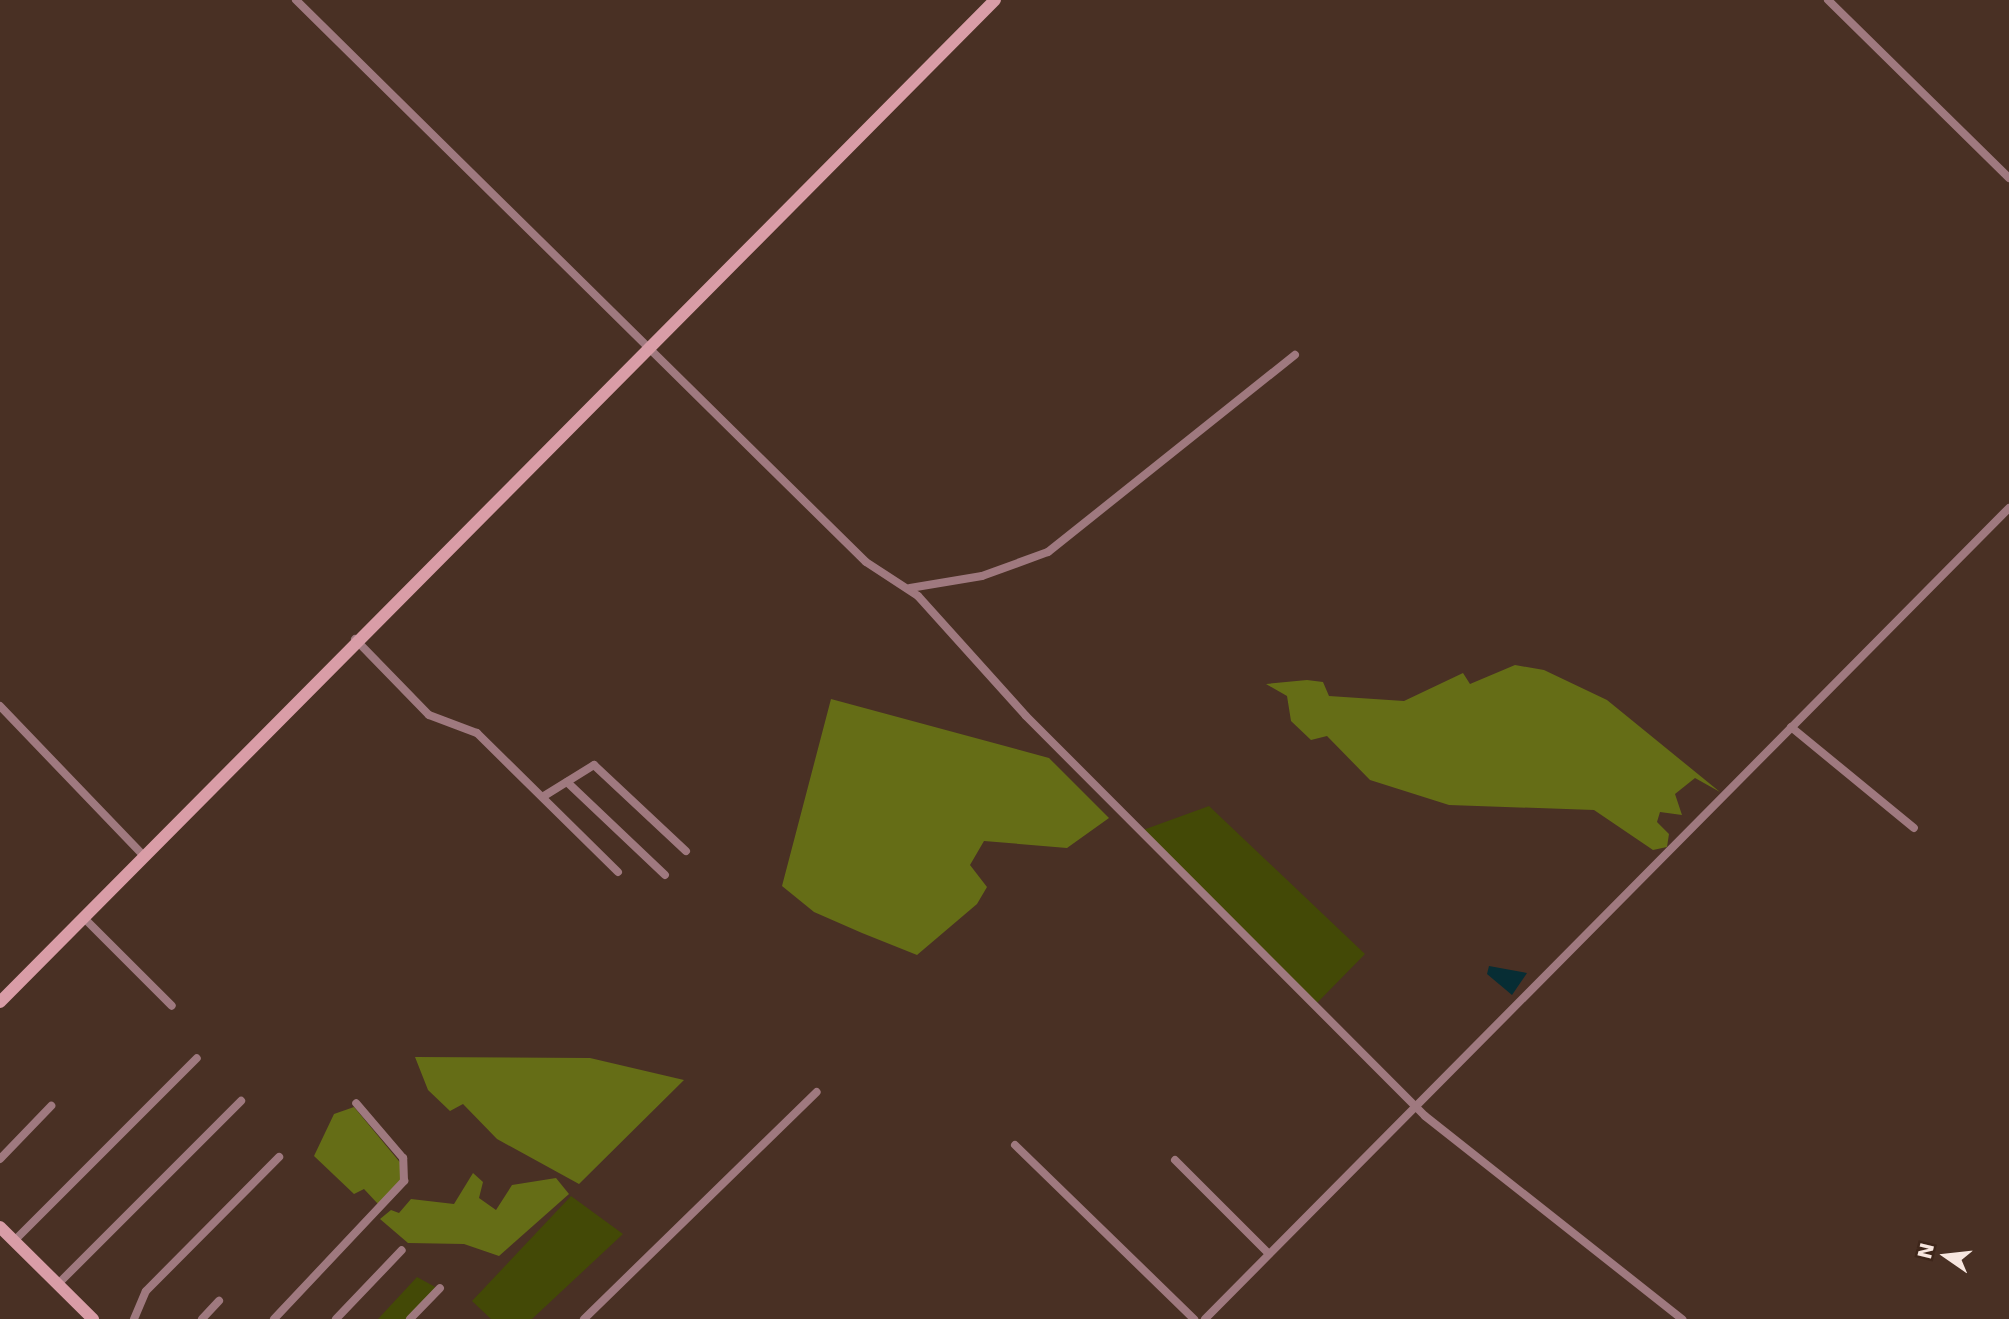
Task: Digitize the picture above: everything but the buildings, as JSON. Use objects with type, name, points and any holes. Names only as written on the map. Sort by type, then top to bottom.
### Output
[{"type":"street","points":[[296,0],[536,243],[650,348],[866,562],[910,588],[1026,716],[1415,1105],[1682,1319]]},
{"type":"street","points":[[0,1002],[145,857],[355,639],[650,348],[995,0]]},
{"type":"street","points":[[1828,0],[2009,178]]},
{"type":"street","points":[[910,588],[982,576],[1048,552],[1295,355]]},
{"type":"street","points":[[1205,1319],[2009,508]]},
{"type":"street","points":[[355,639],[429,716],[477,733],[544,796],[618,872]]},
{"type":"street","points":[[0,706],[145,857]]},
{"type":"street","points":[[1791,727],[1914,828]]},
{"type":"street","points":[[544,796],[594,765],[686,851]]},
{"type":"street","points":[[566,782],[665,875]]},
{"type":"street","points":[[84,918],[172,1006]]},
{"type":"street","points":[[15,1240],[197,1058]]},
{"type":"street","points":[[584,1319],[817,1092]]},
{"type":"street","points":[[58,1284],[241,1101]]},
{"type":"street","points":[[274,1319],[404,1181],[403,1158],[356,1103]]},
{"type":"street","points":[[0,1159],[51,1105]]},
{"type":"street","points":[[1014,1145],[1194,1319]]},
{"type":"street","points":[[134,1319],[146,1291],[279,1157]]},
{"type":"street","points":[[1175,1160],[1269,1254]]},
{"type":"street","points":[[0,1227],[93,1319]]},
{"type":"street","points":[[336,1319],[402,1250]]},
{"type":"street","points":[[410,1319],[440,1288]]},
{"type":"street","points":[[202,1319],[219,1301]]},
{"type":"green space","points":[[1515,665],[1544,670],[1607,700],[1720,792],[1695,778],[1675,794],[1682,815],[1660,812],[1657,822],[1669,834],[1667,847],[1653,850],[1594,810],[1449,805],[1370,780],[1327,736],[1311,740],[1291,721],[1287,696],[1266,684],[1307,680],[1323,682],[1329,696],[1404,701],[1463,673],[1470,684]]},
{"type":"green space","points":[[831,699],[1049,758],[1109,818],[1067,848],[984,841],[970,865],[987,887],[977,904],[917,955],[862,933],[814,912],[782,886]]},
{"type":"green space","points":[[1209,806],[1365,954],[1316,1004],[1143,830]]},
{"type":"green space","points":[[415,1057],[590,1058],[684,1080],[579,1184],[497,1139],[463,1104],[450,1111],[428,1090]]},
{"type":"green space","points":[[354,1107],[403,1166],[401,1180],[378,1204],[364,1189],[354,1194],[314,1156],[334,1114]]},
{"type":"green space","points":[[473,1173],[483,1182],[479,1198],[496,1210],[512,1185],[556,1178],[569,1194],[499,1256],[464,1244],[408,1243],[380,1219],[391,1210],[399,1213],[411,1199],[454,1204]]},
{"type":"green space","points":[[571,1196],[623,1234],[532,1319],[491,1319],[472,1301]]},
{"type":"green space","points":[[417,1277],[437,1288],[406,1319],[378,1319]]},
{"type":"water","points":[[1489,966],[1527,973],[1512,995],[1487,974]]}]
